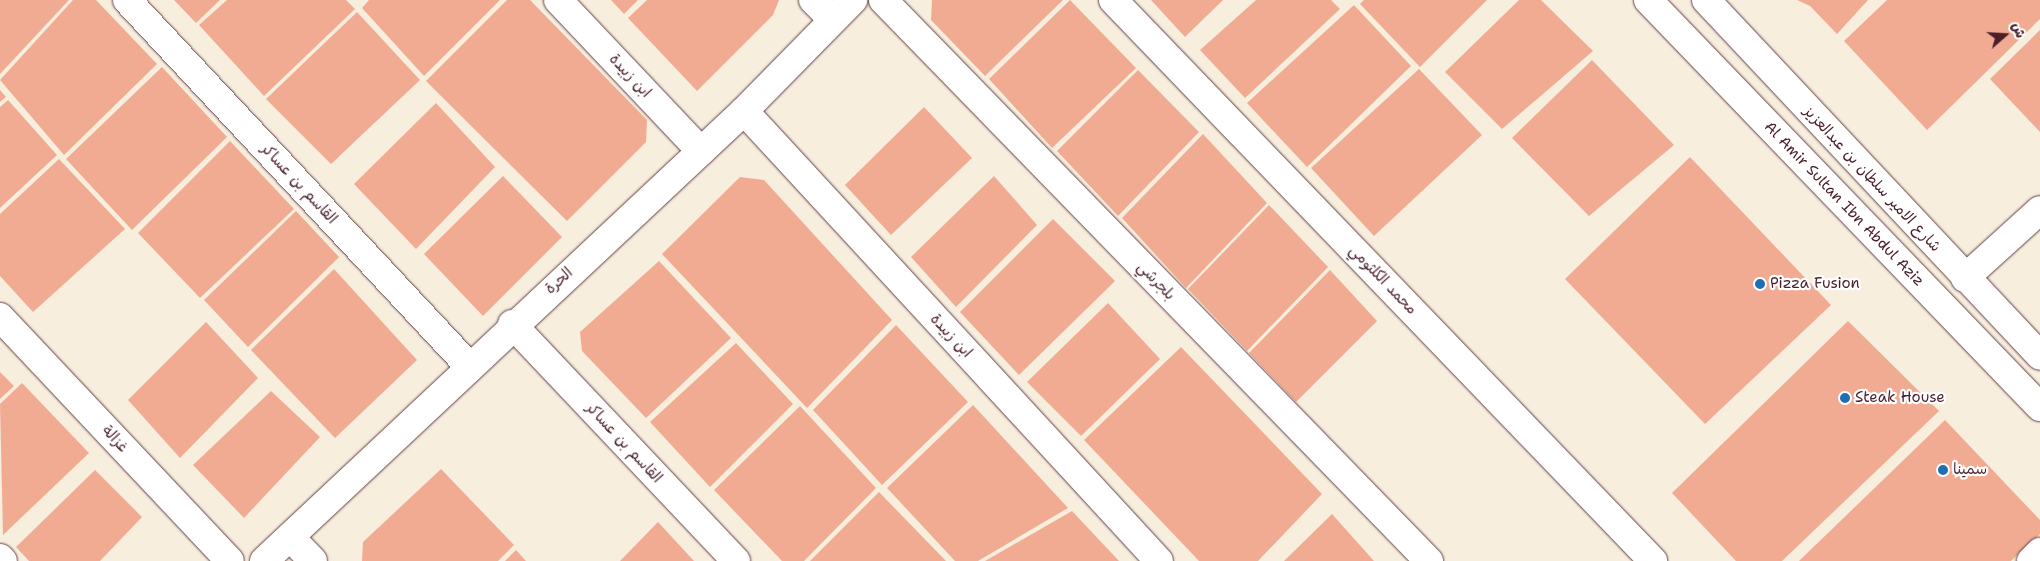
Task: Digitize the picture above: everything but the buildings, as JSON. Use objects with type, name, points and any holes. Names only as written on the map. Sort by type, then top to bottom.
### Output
[{"type":"street","name":"القاسم بن عساكر","points":[[127,0],[470,367]]},
{"type":"street","name":"ابن زبيدة","points":[[558,0],[701,151]]},
{"type":"street","points":[[813,0],[833,20]]},
{"type":"street","name":"الحرة","points":[[264,561],[470,367],[512,324],[744,111],[853,0]]},
{"type":"street","name":"بلجرشي","points":[[883,0],[1429,561]]},
{"type":"street","name":"محمد الكلثومي","points":[[1113,0],[1653,561]]},
{"type":"street","name":"Al Amir Sultan Ibn Abdul Aziz","points":[[1648,0],[2040,407]]},
{"type":"street","name":"شارع الامير سلطان بن عبدالعزيز","points":[[1706,0],[2040,356]]},
{"type":"street","name":"ابن زبيدة","points":[[744,111],[1159,561]]},
{"type":"street","points":[[1965,278],[2040,210]]},
{"type":"street","name":"غزالة","points":[[0,316],[230,561]]},
{"type":"street","name":"القاسم بن عساكر","points":[[512,324],[736,561]]},
{"type":"street","points":[[290,537],[313,561]]},
{"type":"street","points":[[2031,561],[2040,552]]},
{"type":"street","points":[[0,558],[3,561]]},
{"type":"place","name":"Pizza Fusion","points":[[1760,284]]},
{"type":"place","name":"Steak House","points":[[1845,398]]},
{"type":"place","name":"سمينا","points":[[1943,470]]}]
